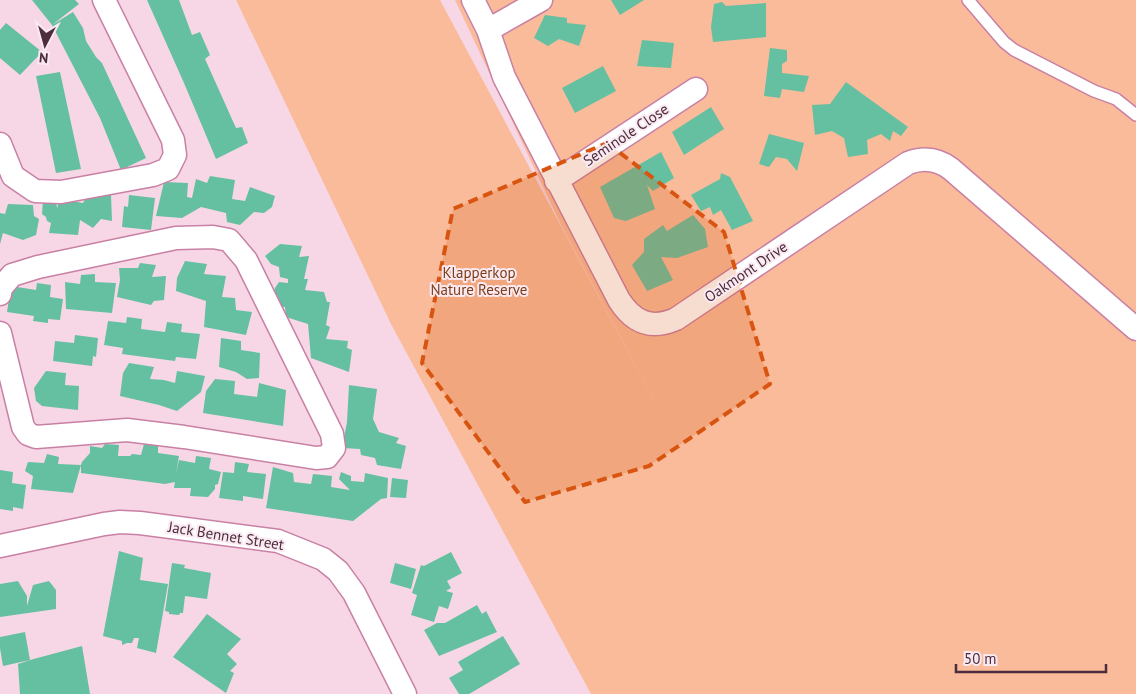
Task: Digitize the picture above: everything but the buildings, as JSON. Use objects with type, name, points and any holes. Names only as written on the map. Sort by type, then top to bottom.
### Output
[{"type":"street","points":[[0,144],[13,176],[35,191],[61,192],[153,175],[168,169],[175,155],[173,140],[104,0]]},
{"type":"street","name":"Oakmont Drive","points":[[473,0],[488,30],[504,77],[556,181],[624,308],[636,319],[646,323],[660,324],[676,319],[908,164],[926,159],[941,162],[952,169],[1136,329]]},
{"type":"street","points":[[488,30],[541,0]]},
{"type":"street","name":"Seminole Close","points":[[556,181],[696,88]]},
{"type":"street","points":[[0,294],[1,288],[12,276],[38,267],[176,238],[213,237],[229,240],[246,260],[332,434],[334,448],[327,457],[316,458],[127,430],[36,437],[28,434],[23,428],[2,346]]},
{"type":"street","name":"Jack Bennet Street","points":[[0,546],[120,522],[278,541],[324,559],[338,571],[354,593],[405,694]]},
{"type":"lane","points":[[968,0],[1004,42],[1014,50],[1094,91],[1116,100],[1136,115]]},
{"type":"highlighted area","points":[[607,143],[724,232],[770,384],[649,466],[525,502],[422,363],[453,209]]},
{"type":"green space","name":"Klapperkop Nature Reserve","points":[[236,0],[440,0],[678,445],[561,225],[455,0],[1136,0],[1136,694],[591,694],[392,326]]}]
